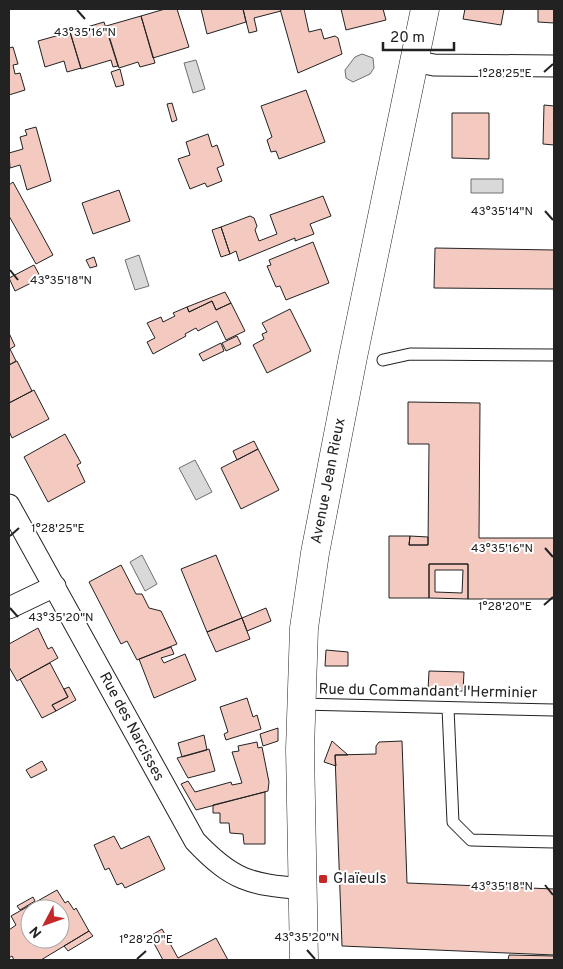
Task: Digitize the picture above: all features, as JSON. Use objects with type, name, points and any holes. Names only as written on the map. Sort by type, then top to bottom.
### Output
[{"type":"main road","name":"Avenue Jean Rieux","points":[[304,960],[301,704],[304,628],[315,553],[425,9]]},
{"type":"street","points":[[414,61],[434,65],[554,66]]},
{"type":"street","name":"Rue des Narcisses","points":[[9,505],[55,586],[176,811],[195,841],[230,873],[247,882],[303,889]]},
{"type":"street","points":[[9,608],[55,586]]},
{"type":"lane","points":[[383,360],[410,354],[554,355]]},
{"type":"lane","name":"Rue du Commandant l'Herminier","points":[[301,704],[554,710]]},
{"type":"lane","points":[[448,708],[453,822],[470,840],[554,842]]},
{"type":"shaded area","points":[[362,54],[373,58],[374,68],[370,74],[353,82],[346,78],[345,70],[355,57]]},
{"type":"shaded area","points":[[196,60],[205,89],[193,93],[184,63]]},
{"type":"shaded area","points":[[471,179],[503,179],[503,193],[471,193]]},
{"type":"shaded area","points":[[139,255],[149,286],[135,290],[125,260]]},
{"type":"shaded area","points":[[195,460],[212,492],[196,500],[179,468]]},
{"type":"shaded area","points":[[142,555],[157,584],[145,591],[130,562]]},
{"type":"building","points":[[165,9],[177,9],[189,47],[153,58],[141,16]]},
{"type":"building","points":[[201,9],[243,9],[246,22],[207,34]]},
{"type":"building","points":[[243,9],[280,9],[281,11],[254,18],[257,31],[249,33]]},
{"type":"building","points":[[280,9],[304,9],[309,32],[321,29],[324,39],[335,36],[338,38],[342,54],[298,73]]},
{"type":"building","points":[[341,9],[383,9],[386,20],[346,30]]},
{"type":"building","points":[[465,9],[504,9],[501,25],[463,19]]},
{"type":"building","points":[[538,9],[554,9],[554,23],[538,22]]},
{"type":"building","points":[[141,16],[155,63],[140,67],[138,62],[119,68],[106,26]]},
{"type":"building","points":[[104,22],[118,66],[113,67],[111,60],[81,69],[70,32]]},
{"type":"building","points":[[70,32],[81,68],[67,72],[64,61],[45,67],[38,41]]},
{"type":"building","points":[[13,47],[18,64],[13,65],[15,74],[20,73],[25,90],[9,95],[9,48]]},
{"type":"building","points":[[120,69],[124,85],[116,87],[111,72]]},
{"type":"building","points":[[306,90],[325,142],[279,159],[276,151],[271,152],[267,140],[272,137],[261,106]]},
{"type":"building","points":[[172,103],[177,120],[172,122],[167,104]]},
{"type":"building","points":[[544,105],[554,106],[554,145],[543,144]]},
{"type":"building","points":[[452,113],[489,113],[489,159],[452,158]]},
{"type":"building","points":[[36,127],[51,181],[27,190],[20,165],[10,168],[9,153],[23,149],[20,137],[27,135],[25,130]]},
{"type":"building","points":[[208,134],[212,147],[217,145],[224,165],[217,168],[222,181],[207,187],[205,183],[190,189],[178,159],[190,155],[186,142]]},
{"type":"building","points":[[13,182],[53,255],[36,264],[9,216],[9,185]]},
{"type":"building","points":[[119,190],[130,221],[93,234],[82,203]]},
{"type":"building","points":[[323,196],[331,216],[310,224],[314,234],[295,241],[295,238],[239,261],[236,251],[230,254],[221,227],[250,216],[254,218],[257,226],[255,230],[259,241],[277,234],[270,215]]},
{"type":"building","points":[[221,227],[230,254],[221,257],[212,230]]},
{"type":"building","points":[[313,242],[329,283],[286,300],[280,286],[276,287],[267,266],[271,265],[269,260]]},
{"type":"building","points":[[435,248],[554,250],[554,289],[434,288]]},
{"type":"building","points":[[94,257],[97,266],[90,268],[86,260]]},
{"type":"building","points":[[34,265],[41,278],[15,291],[9,278]]},
{"type":"building","points":[[225,292],[231,303],[216,310],[212,301],[189,312],[187,307]]},
{"type":"building","points":[[212,301],[216,310],[231,303],[245,331],[226,340],[217,321],[198,331],[196,328],[185,334],[186,336],[153,354],[147,342],[155,338],[147,323],[161,317],[163,322],[175,316],[173,313],[187,307],[189,312]]},
{"type":"building","points":[[290,309],[311,351],[267,373],[253,345],[264,339],[262,334],[267,332],[262,323]]},
{"type":"building","points":[[9,333],[15,346],[10,349],[16,361],[9,365]]},
{"type":"building","points":[[237,336],[241,344],[226,351],[222,343]]},
{"type":"building","points":[[221,343],[224,351],[203,361],[199,354]]},
{"type":"building","points":[[17,361],[32,391],[9,403],[9,365]]},
{"type":"building","points":[[34,390],[49,419],[12,438],[9,431],[9,403]]},
{"type":"building","points":[[408,402],[480,403],[479,538],[554,538],[554,599],[468,599],[468,564],[429,564],[429,598],[389,598],[389,536],[410,536],[409,545],[428,545],[429,444],[408,444]]},
{"type":"building","points":[[65,434],[81,463],[77,465],[85,482],[48,502],[24,457]]},
{"type":"building","points":[[254,441],[258,449],[237,460],[233,451]]},
{"type":"building","points":[[258,449],[279,490],[241,509],[221,468]]},
{"type":"building","points":[[410,536],[428,537],[428,545],[409,545]]},
{"type":"building","points":[[216,555],[242,618],[207,632],[181,569]]},
{"type":"building","points":[[429,564],[468,564],[468,599],[429,598]],"holes":[[[435,570],[463,570],[462,593],[435,592]]]},
{"type":"building","points":[[121,565],[136,594],[142,594],[149,608],[161,611],[177,644],[137,660],[127,641],[121,644],[89,582]]},
{"type":"building","points":[[266,608],[271,621],[247,631],[242,618]]},
{"type":"building","points":[[242,618],[250,639],[216,652],[207,632]]},
{"type":"building","points":[[38,628],[48,649],[52,647],[58,658],[17,681],[9,667],[9,644]]},
{"type":"building","points":[[171,647],[174,654],[161,658],[164,663],[185,654],[196,680],[154,698],[139,659]]},
{"type":"building","points":[[326,650],[348,652],[348,666],[325,666]]},
{"type":"building","points":[[50,663],[68,697],[52,705],[56,711],[42,718],[20,679]]},
{"type":"building","points":[[429,671],[464,672],[463,691],[428,690]]},
{"type":"building","points":[[69,687],[76,700],[56,711],[52,705],[68,697],[64,689]]},
{"type":"building","points":[[247,698],[253,717],[257,715],[261,729],[226,740],[224,734],[228,732],[220,707]]},
{"type":"building","points":[[278,728],[278,741],[263,746],[260,734]]},
{"type":"building","points":[[204,735],[207,750],[182,757],[178,743]]},
{"type":"building","points":[[332,741],[348,755],[335,755],[336,766],[324,762]]},
{"type":"building","points":[[402,741],[407,883],[554,889],[554,955],[342,946],[335,755],[376,754],[376,746],[379,742]]},
{"type":"building","points":[[257,742],[258,748],[262,747],[269,782],[268,791],[196,810],[181,784],[188,781],[195,792],[231,782],[232,785],[242,783],[232,752],[239,751],[238,746]]},
{"type":"building","points":[[209,749],[215,771],[188,778],[177,758]]},
{"type":"building","points":[[42,761],[47,770],[31,778],[26,770]]},
{"type":"building","points":[[265,792],[265,844],[244,844],[243,834],[230,833],[229,823],[220,823],[220,813],[213,813],[213,805]]},
{"type":"building","points":[[114,836],[121,849],[149,836],[165,869],[125,888],[122,883],[117,885],[109,868],[105,870],[94,845]]},
{"type":"building","points":[[57,890],[63,899],[41,899]]},
{"type":"building","points":[[70,904],[74,910],[76,908],[89,931],[70,942]]},
{"type":"building","points":[[20,911],[20,949],[59,949],[41,960],[14,960],[12,956],[9,958],[9,930],[16,925],[11,916]]},
{"type":"building","points":[[162,929],[178,958],[216,938],[228,960],[163,960],[150,936]]},
{"type":"building","points":[[89,931],[93,936],[68,951],[66,949],[70,949],[70,942]]},
{"type":"building","points":[[509,955],[554,956],[554,960],[508,960]]},
{"type":"place","name":"Glaïeuls","points":[[323,879]]}]
